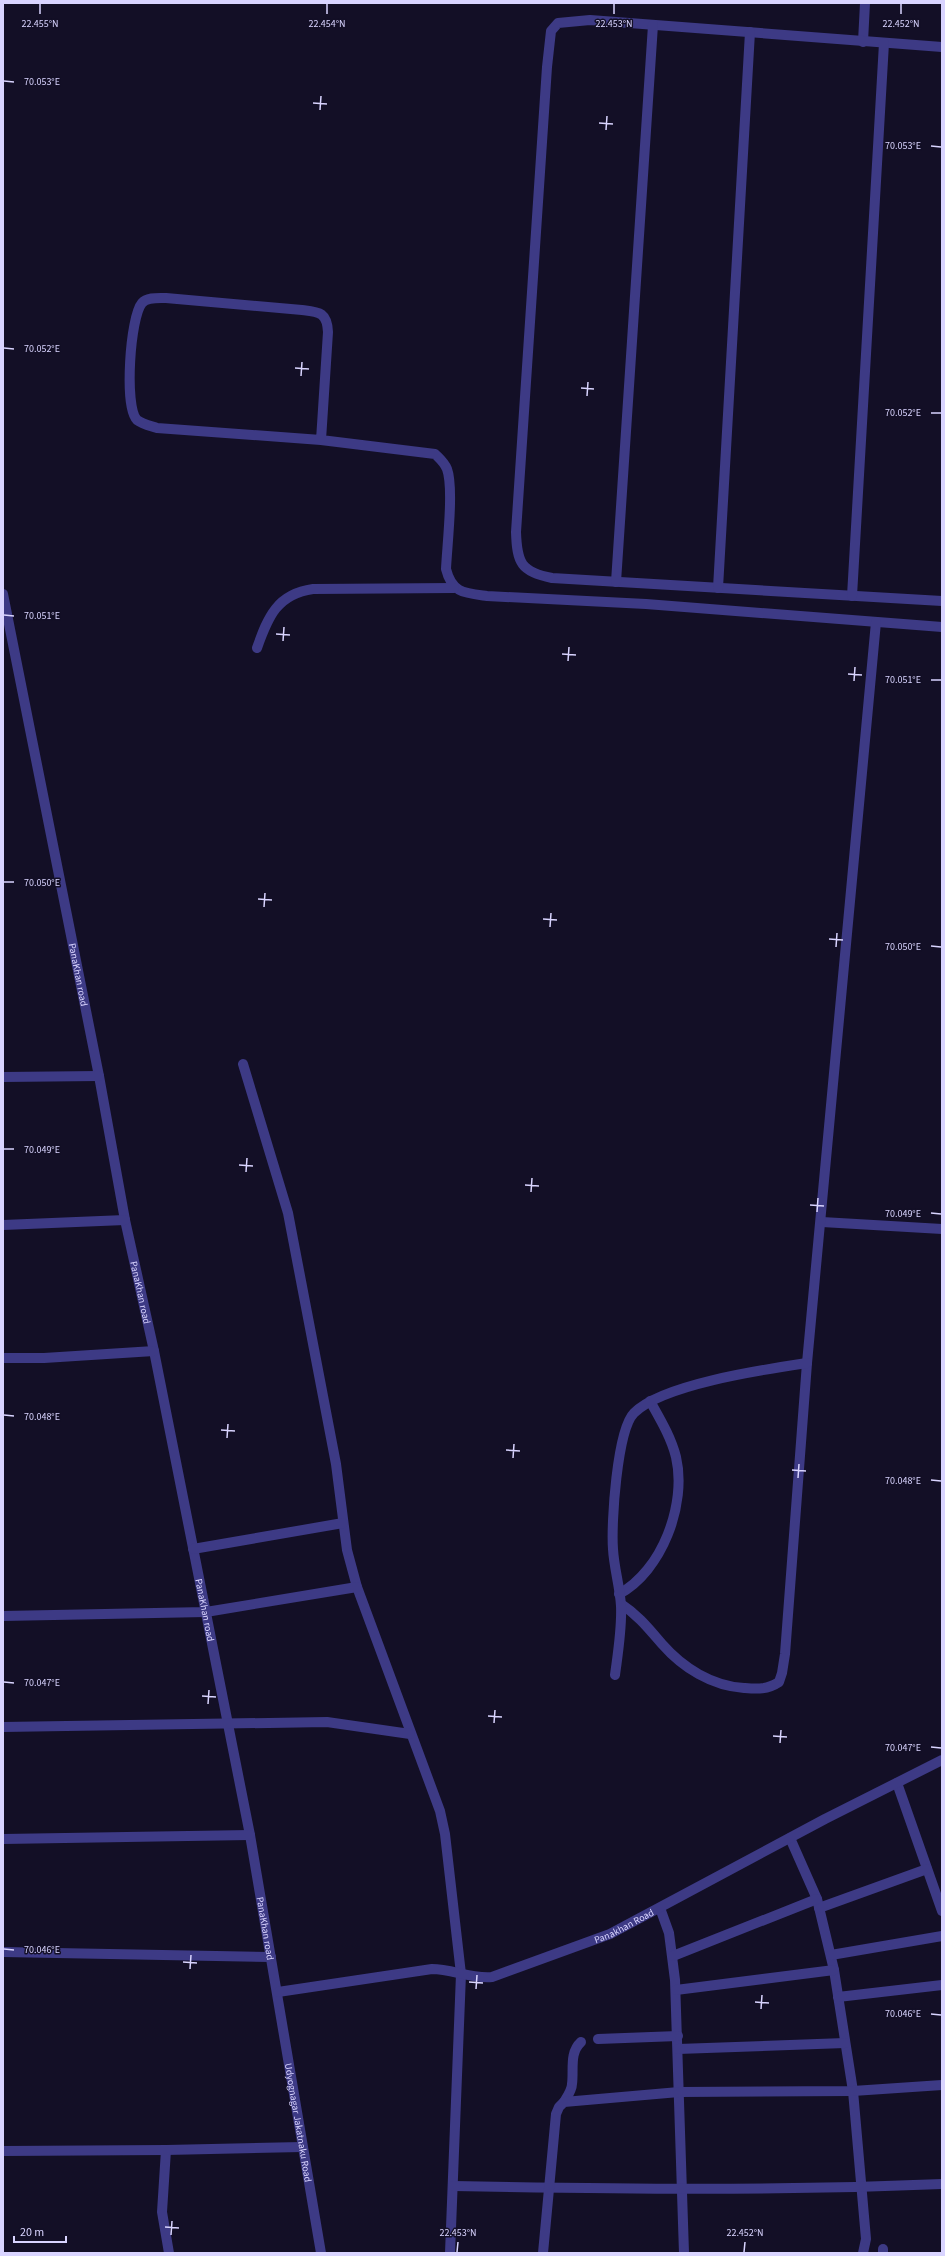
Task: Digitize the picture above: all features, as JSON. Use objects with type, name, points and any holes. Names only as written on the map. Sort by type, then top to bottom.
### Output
[{"type":"street","points":[[863,42],[865,3]]},
{"type":"street","points":[[942,47],[863,42],[653,24],[573,20],[558,23],[551,31],[547,67],[516,524],[517,552],[521,564],[527,570],[538,575],[552,578],[942,601]]},
{"type":"street","points":[[616,582],[653,24]]},
{"type":"street","points":[[718,588],[750,32]]},
{"type":"street","points":[[852,596],[884,43]]},
{"type":"street","points":[[321,440],[328,332],[328,322],[324,316],[317,312],[302,310],[166,298],[154,298],[143,301],[136,317],[131,360],[130,400],[132,412],[137,420],[157,428],[321,440],[423,451],[435,454],[443,461],[447,470],[450,485],[446,569],[448,579],[454,588]]},
{"type":"street","points":[[257,648],[269,617],[277,606],[288,596],[300,591],[313,589],[454,588],[467,593],[487,596],[646,604],[942,627]]},
{"type":"street","name":"PanaKhan road","points":[[3,594],[6,623],[99,1076],[125,1220],[154,1351],[194,1549],[250,1835],[278,1992]]},
{"type":"street","points":[[620,1599],[664,1646],[680,1660],[709,1680],[733,1687],[764,1689],[779,1682],[785,1654],[807,1363],[822,1222],[876,622]]},
{"type":"street","points":[[243,1064],[288,1213],[334,1457],[347,1550],[357,1587],[410,1734],[440,1811],[445,1834],[462,1974],[450,2253]]},
{"type":"street","points":[[3,1077],[99,1076]]},
{"type":"street","points":[[3,1225],[125,1220]]},
{"type":"street","points":[[822,1222],[942,1229]]},
{"type":"street","points":[[3,1358],[44,1358],[154,1351]]},
{"type":"street","points":[[615,1675],[620,1640],[620,1599],[613,1550],[614,1500],[628,1422],[634,1413],[650,1401],[701,1384],[749,1371],[807,1363]]},
{"type":"street","points":[[620,1599],[650,1567],[668,1533],[677,1500],[679,1477],[676,1456],[671,1441],[650,1401]]},
{"type":"street","points":[[194,1549],[343,1523]]},
{"type":"street","points":[[3,1616],[206,1612],[357,1587]]},
{"type":"street","points":[[3,1727],[327,1722],[410,1734]]},
{"type":"street","name":"Panakhan Road","points":[[278,1992],[432,1969],[443,1969],[481,1978],[492,1977],[610,1934],[790,1838],[942,1760]]},
{"type":"street","points":[[897,1783],[927,1869],[938,1885],[942,1911]]},
{"type":"street","points":[[3,1839],[250,1835]]},
{"type":"street","points":[[790,1838],[818,1904],[834,1970],[853,2091],[866,2239],[864,2253]]},
{"type":"street","points":[[673,1956],[818,1904],[927,1869]]},
{"type":"street","points":[[660,1908],[669,1933],[676,1990],[684,2253]]},
{"type":"street","points":[[830,1954],[942,1936]]},
{"type":"street","points":[[3,1952],[271,1957]]},
{"type":"street","points":[[676,1990],[834,1970]]},
{"type":"street","points":[[838,1997],[942,1985]]},
{"type":"street","name":"Udyognagar Jakatnaku Road","points":[[278,1992],[302,2147],[321,2253]]},
{"type":"street","points":[[598,2039],[678,2036]]},
{"type":"street","points":[[543,2253],[556,2114],[572,2086],[573,2054],[581,2042]]},
{"type":"street","points":[[678,2049],[845,2043]]},
{"type":"street","points":[[564,2102],[679,2092],[853,2091],[942,2085]]},
{"type":"street","points":[[3,2151],[302,2147]]},
{"type":"street","points":[[166,2150],[162,2212],[169,2253]]},
{"type":"street","points":[[453,2186],[683,2190],[862,2188],[942,2184]]}]
